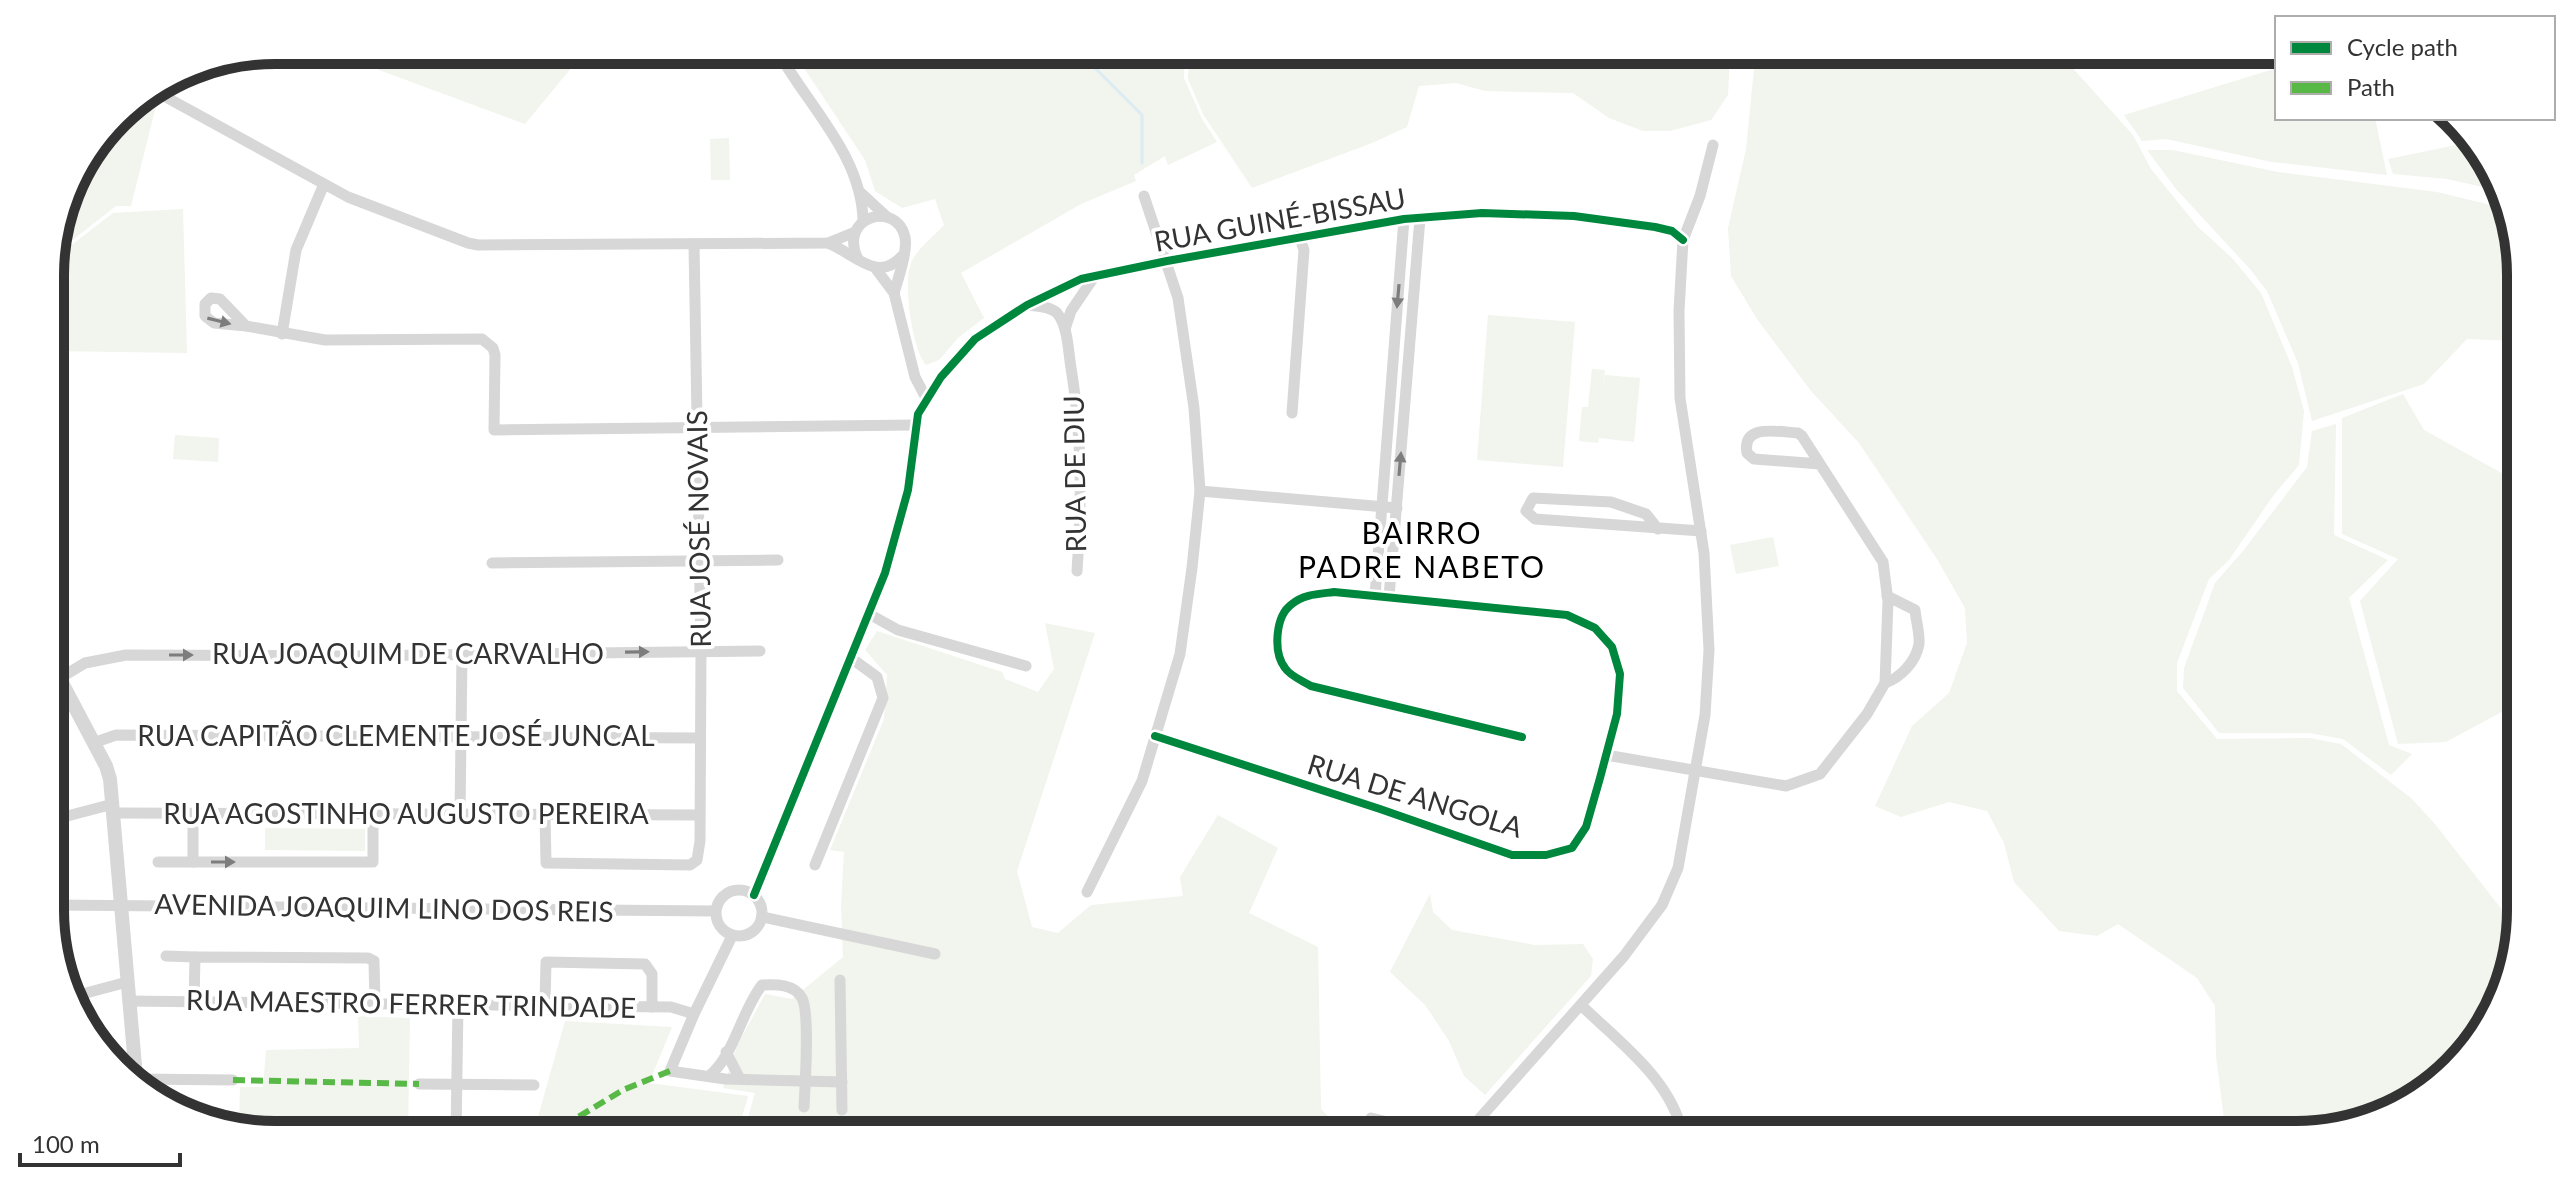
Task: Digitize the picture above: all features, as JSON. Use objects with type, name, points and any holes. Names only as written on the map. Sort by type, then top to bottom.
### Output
[{"type":"street","points":[[787,64],[822,115],[861,193],[900,226],[905,236],[906,246],[894,293]]},
{"type":"street","points":[[164,96],[348,197],[478,245],[828,243],[855,232],[863,221],[872,217],[887,218]]},
{"type":"street","points":[[1478,1121],[1582,1006],[1654,918],[1678,868],[1705,715],[1709,650],[1708,587],[1678,369],[1683,240],[1700,196],[1713,145]]},
{"type":"street","points":[[282,334],[296,250],[324,184]]},
{"type":"street","points":[[861,193],[863,221]]},
{"type":"street","points":[[1087,892],[1142,781],[1180,654],[1200,491],[1194,408],[1178,298],[1144,196]]},
{"type":"street","name":"RUA GUINÉ-BISSAU","points":[[754,895],[885,573],[908,490],[915,425],[926,398],[975,339],[1027,305],[1081,279],[1299,236],[1404,219],[1482,213],[1574,216],[1655,227],[1672,231],[1683,240]]},
{"type":"street","points":[[1389,597],[1420,218]]},
{"type":"street","points":[[1375,596],[1404,219]]},
{"type":"street","points":[[855,232],[854,250],[858,259]]},
{"type":"street","points":[[1292,413],[1304,250],[1299,236]]},
{"type":"street","points":[[828,243],[876,269],[894,293],[915,377],[926,398]]},
{"type":"street","name":"RUA JOSÉ NOVAIS","points":[[545,815],[546,863],[690,865],[697,860],[700,841],[701,651],[694,244]]},
{"type":"street","points":[[876,269],[886,268],[902,256]]},
{"type":"street","points":[[1065,329],[1071,311],[1094,277]]},
{"type":"street","points":[[1027,305],[1045,307],[1056,313],[1065,329]]},
{"type":"street","points":[[246,326],[325,340],[482,339],[489,343],[495,355],[494,430],[915,425]]},
{"type":"street","name":"RUA DE DIU","points":[[1065,329],[1079,415],[1082,503],[1077,571]]},
{"type":"street","points":[[1606,755],[1786,786],[1820,774],[1867,714],[1885,683],[1887,596],[1883,562],[1804,437],[1798,433],[1758,432],[1751,435],[1747,443],[1747,453],[1754,459],[1820,464]]},
{"type":"street","points":[[1200,491],[1397,508]]},
{"type":"street","points":[[1658,529],[1646,514],[1611,502],[1533,498],[1526,511],[1535,519],[1658,529],[1701,531]]},
{"type":"street","points":[[492,563],[778,560]]},
{"type":"street","name":"RUA DE ANGOLA","points":[[1155,736],[1512,855],[1546,855],[1572,848],[1586,827],[1617,714],[1620,674],[1612,647],[1595,628],[1567,615],[1334,592],[1310,594],[1290,605],[1280,621],[1279,657],[1286,671],[1311,686],[1522,737]]},
{"type":"street","points":[[1885,683],[1895,680],[1909,666],[1919,645],[1915,610],[1887,596]]},
{"type":"street","points":[[869,614],[898,630],[1026,666]]},
{"type":"street","name":"RUA JOAQUIM DE CARVALHO","points":[[64,676],[85,663],[126,655],[760,651]]},
{"type":"street","points":[[460,815],[462,655]]},
{"type":"street","points":[[815,865],[883,698],[877,677],[851,658]]},
{"type":"street","points":[[64,686],[106,766],[114,809],[136,1067]]},
{"type":"street","name":"RUA CAPITÃO CLEMENTE JOSÉ JUNCAL","points":[[93,743],[116,735],[699,738]]},
{"type":"street","name":"RUA AGOSTINHO AUGUSTO PEREIRA","points":[[64,818],[114,809],[193,814],[698,815]]},
{"type":"street","points":[[193,814],[193,862]]},
{"type":"street","points":[[158,862],[373,862],[373,815]]},
{"type":"street","points":[[746,890],[754,895],[760,902],[762,917],[757,928],[750,934],[732,936],[718,924],[715,911],[721,898],[728,892],[746,890]]},
{"type":"street","name":"AVENIDA JOAQUIM LINO DOS REIS","points":[[64,905],[715,911]]},
{"type":"street","points":[[762,917],[935,954]]},
{"type":"street","points":[[732,936],[670,1071],[740,1079],[842,1082]]},
{"type":"street","points":[[166,956],[372,958],[375,966],[375,1004]]},
{"type":"street","points":[[194,1002],[195,957]]},
{"type":"street","points":[[545,1006],[546,962],[645,964],[652,974],[652,1007]]},
{"type":"street","points":[[840,980],[842,1110]]},
{"type":"street","points":[[82,994],[127,982]]},
{"type":"street","points":[[709,1076],[726,1052],[749,1001],[762,985],[777,984],[793,988],[803,999],[804,1009],[804,1107]]},
{"type":"street","name":"RUA MAESTRO FERRER TRINDADE","points":[[128,1001],[671,1007],[694,1014]]},
{"type":"street","points":[[456,1121],[458,1005]]},
{"type":"street","points":[[1582,1006],[1661,1085],[1679,1121]]},
{"type":"street","points":[[726,1052],[740,1079]]},
{"type":"street","points":[[149,1078],[233,1080]]},
{"type":"street","points":[[419,1084],[534,1085]]},
{"type":"street","points":[[1371,1118],[1384,1121]]},
{"type":"shaded area","points":[[363,64],[574,64],[525,124]]},
{"type":"shaded area","points":[[801,64],[1184,64],[1184,78],[1202,119],[1217,142],[1168,165],[1165,156],[1134,175],[1136,181],[1081,204],[961,273],[984,318],[959,337],[939,360],[926,365],[913,331],[909,273],[913,258],[944,225],[935,199],[902,208],[875,191],[865,160]]},
{"type":"shaded area","points":[[1189,64],[1730,64],[1728,95],[1711,120],[1670,131],[1643,131],[1609,118],[1573,93],[1485,91],[1456,83],[1419,86],[1407,127],[1252,188],[1203,114],[1188,79]]},
{"type":"shaded area","points":[[1754,64],[2069,64],[2133,135],[2151,169],[2198,227],[2232,258],[2261,293],[2292,367],[2304,411],[2299,465],[2273,496],[2229,560],[2209,579],[2177,663],[2177,691],[2217,739],[2309,738],[2341,744],[2411,798],[2507,916],[2503,951],[2485,1003],[2455,1049],[2435,1069],[2389,1099],[2337,1117],[2309,1121],[2224,1121],[2216,1056],[2215,1006],[2197,978],[2118,924],[2097,936],[2059,931],[2014,882],[2004,843],[1987,811],[1949,802],[1901,817],[1875,806],[1912,726],[1949,693],[1967,643],[1965,608],[1937,559],[1859,443],[1811,391],[1757,319],[1731,276],[1728,228],[1746,149]]},
{"type":"shaded area","points":[[2275,69],[2275,120],[2375,120],[2387,175],[2272,162],[2166,139],[2142,141],[2124,115]]},
{"type":"shaded area","points":[[152,104],[156,106],[131,206],[116,206],[66,245],[71,221],[92,170],[116,136]]},
{"type":"shaded area","points":[[729,138],[730,180],[711,180],[710,139]]},
{"type":"shaded area","points":[[2461,144],[2488,188],[2447,179],[2393,174],[2388,159]]},
{"type":"shaded area","points":[[2147,150],[2172,150],[2278,172],[2437,192],[2495,206],[2505,248],[2507,341],[2467,339],[2424,384],[2312,421],[2298,363],[2267,291],[2176,189]]},
{"type":"shaded area","points":[[183,209],[187,353],[64,351],[66,250],[113,213]]},
{"type":"shaded area","points":[[1488,315],[1575,322],[1563,467],[1477,460]]},
{"type":"shaded area","points":[[1592,369],[1605,370],[1603,392],[1605,375],[1640,378],[1634,442],[1599,438],[1598,443],[1579,441],[1582,407],[1588,407]]},
{"type":"shaded area","points":[[2403,394],[2424,430],[2507,476],[2507,709],[2446,742],[2398,744],[2360,601],[2398,559],[2342,534],[2342,418]]},
{"type":"shaded area","points":[[2336,424],[2334,535],[2388,560],[2349,598],[2389,745],[2412,754],[2391,775],[2343,739],[2309,733],[2219,733],[2183,688],[2184,668],[2215,583],[2307,467],[2312,431]]},
{"type":"shaded area","points":[[175,435],[219,438],[218,462],[173,459]]},
{"type":"shaded area","points":[[1773,537],[1779,566],[1736,574],[1730,545]]},
{"type":"shaded area","points":[[1045,623],[1095,633],[1017,871],[1032,927],[1058,933],[1091,905],[1183,896],[1180,877],[1218,815],[1278,848],[1249,913],[1318,947],[1321,1109],[1333,1121],[747,1121],[755,1093],[723,1088],[737,1046],[765,994],[792,999],[843,957],[841,905],[844,852],[830,850],[884,719],[887,675],[865,650],[877,631],[1002,672],[1005,679],[1038,692],[1054,669]]},
{"type":"shaded area","points":[[265,828],[365,829],[365,851],[265,850]]},
{"type":"shaded area","points":[[1430,894],[1433,912],[1452,930],[1535,945],[1583,944],[1593,959],[1591,976],[1485,1095],[1464,1076],[1449,1041],[1425,1005],[1390,972]]},
{"type":"shaded area","points":[[358,1016],[410,1018],[408,1121],[262,1121],[239,1118],[240,1087],[263,1087],[266,1050],[359,1048]]},
{"type":"shaded area","points":[[565,1021],[672,1027],[649,1083],[748,1096],[741,1121],[537,1121]]},
{"type":"waterway","points":[[1091,64],[1142,115],[1142,163]]},
{"type":"marked path","points":[[571,1121],[623,1090],[670,1071]]},
{"type":"marked path","points":[[233,1080],[419,1084]]},
{"type":"cycle path","points":[[754,895],[885,573],[908,490],[918,414],[941,377],[975,339],[1027,305],[1081,279],[1404,219],[1482,213],[1574,216],[1655,227],[1672,231],[1683,240]]},
{"type":"cycle path","points":[[1155,736],[1512,855],[1546,855],[1572,848],[1586,827],[1617,714],[1620,674],[1612,647],[1595,628],[1567,615],[1334,592],[1302,598],[1292,604],[1282,617],[1277,644],[1281,661],[1290,673],[1311,686],[1522,737]]},
{"type":"district","name":"BAIRRO PADRE NABETO","points":[[1422,551]]}]
